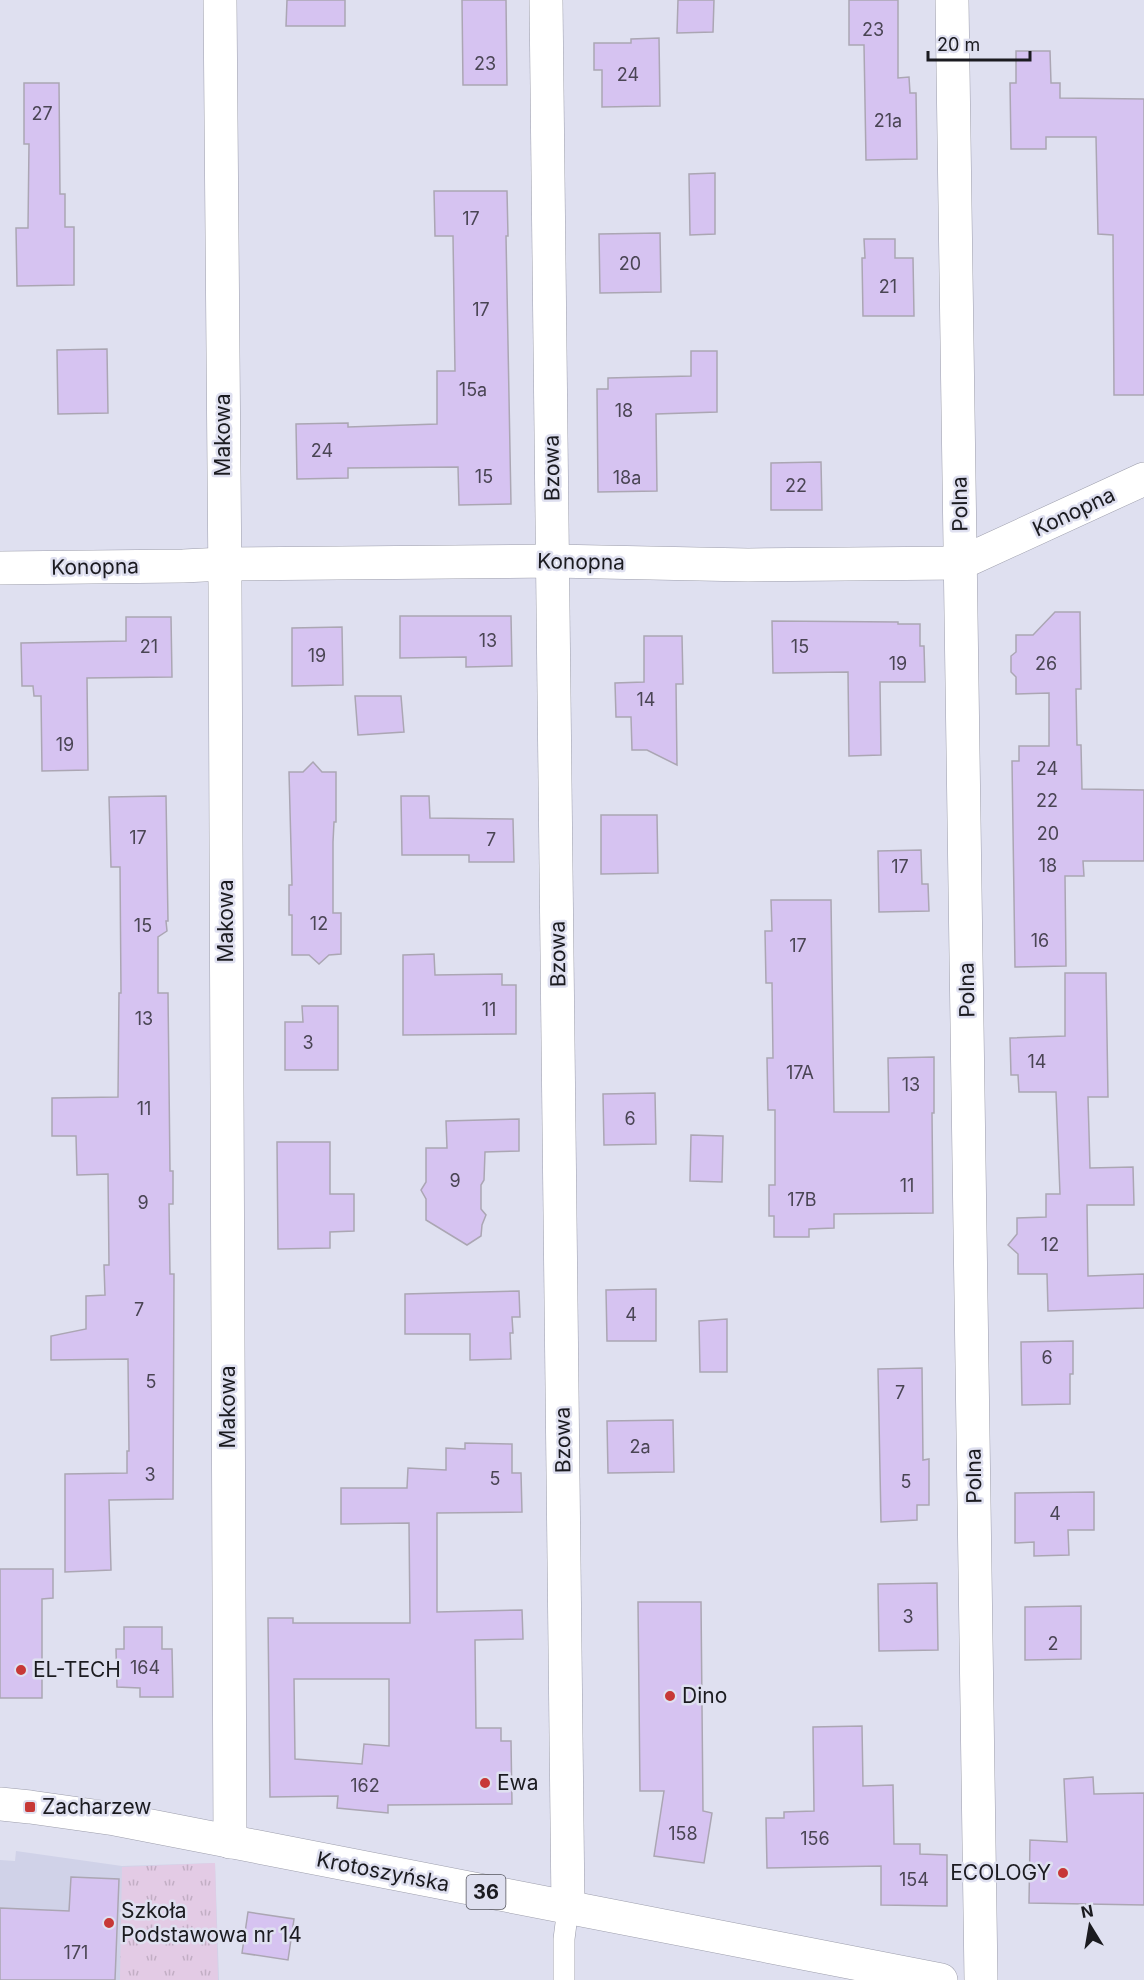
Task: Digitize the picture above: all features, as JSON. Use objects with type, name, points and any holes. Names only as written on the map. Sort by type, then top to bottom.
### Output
[{"type":"street","name":"Makowa","points":[[220,0],[230,1842]]},
{"type":"street","name":"Bzowa","points":[[546,0],[568,1908]]},
{"type":"street","name":"Polna","points":[[952,0],[981,1980]]},
{"type":"street","name":"Konopna","points":[[0,568],[553,561],[748,565],[961,563],[1144,479]]},
{"type":"street","name":"Krotoszyńska","points":[[0,1804],[116,1819],[941,1980]]},
{"type":"lane","points":[[564,1980],[564,1939],[568,1908]]},
{"type":"shaded area","name":"Szkoła Podstawowa nr 14","points":[[16,1851],[122,1866],[215,1863],[219,1980],[0,1980],[0,1860],[15,1861]]},
{"type":"green space","points":[[215,1863],[218,1980],[120,1980],[122,1867]]},
{"type":"building","points":[[287,0],[345,0],[345,26],[286,26]]},
{"type":"building","points":[[462,0],[506,0],[507,85],[463,85]]},
{"type":"building","points":[[678,0],[714,0],[713,32],[677,33]]},
{"type":"building","points":[[849,0],[898,0],[898,78],[909,77],[910,93],[916,93],[917,159],[866,160],[864,45],[849,45]]},
{"type":"building","points":[[659,38],[660,106],[602,107],[602,70],[594,70],[594,43],[631,43],[631,39]]},
{"type":"building","points":[[1016,51],[1050,51],[1051,83],[1060,83],[1060,98],[1144,99],[1144,395],[1114,395],[1113,235],[1098,234],[1096,137],[1046,137],[1046,149],[1011,149],[1010,83],[1016,83]]},
{"type":"building","points":[[24,83],[59,83],[60,194],[65,194],[65,227],[74,227],[74,285],[17,286],[16,228],[28,228],[29,144],[24,144]]},
{"type":"building","points":[[715,173],[715,234],[690,235],[689,174]]},
{"type":"building","points":[[434,191],[507,191],[511,504],[459,505],[458,467],[348,468],[348,478],[297,479],[296,424],[348,423],[348,427],[437,424],[437,371],[455,371],[453,236],[435,236]]},
{"type":"building","points":[[660,233],[661,292],[600,293],[599,234]]},
{"type":"building","points":[[864,239],[895,239],[895,258],[913,258],[914,316],[863,316]]},
{"type":"building","points":[[107,349],[108,413],[58,414],[57,350]]},
{"type":"building","points":[[691,351],[717,351],[717,412],[656,414],[657,491],[598,492],[597,389],[608,389],[608,378],[691,376]]},
{"type":"building","points":[[821,462],[822,510],[771,510],[771,463]]},
{"type":"building","points":[[1055,612],[1080,612],[1081,689],[1076,689],[1077,745],[1081,745],[1082,789],[1144,790],[1144,861],[1083,861],[1084,876],[1065,876],[1066,966],[1015,967],[1012,761],[1019,761],[1019,746],[1049,746],[1049,693],[1016,694],[1016,677],[1011,672],[1011,656],[1016,652],[1016,635],[1033,635]]},
{"type":"building","points":[[400,616],[511,616],[512,666],[466,667],[466,657],[400,658]]},
{"type":"building","points":[[126,617],[171,617],[172,677],[87,678],[88,770],[42,771],[41,696],[34,696],[33,686],[22,686],[21,643],[126,641]]},
{"type":"building","points":[[772,621],[920,624],[920,646],[924,646],[925,682],[880,682],[881,755],[849,756],[848,672],[773,673]]},
{"type":"building","points":[[342,627],[343,685],[292,686],[292,628]]},
{"type":"building","points":[[644,636],[682,636],[683,684],[676,684],[677,765],[647,750],[632,750],[631,717],[616,717],[615,683],[644,682]]},
{"type":"building","points":[[355,696],[401,696],[404,732],[358,735]]},
{"type":"building","points":[[313,762],[322,772],[336,772],[333,913],[341,913],[341,954],[329,955],[319,964],[309,955],[292,955],[292,915],[289,915],[289,885],[292,885],[289,772],[303,772]]},
{"type":"building","points":[[166,796],[168,921],[166,921],[167,931],[158,937],[158,993],[168,993],[170,1171],[173,1171],[173,1204],[169,1204],[170,1274],[174,1274],[173,1499],[109,1500],[111,1570],[65,1572],[65,1474],[127,1473],[127,1451],[129,1451],[128,1359],[51,1360],[51,1336],[86,1329],[86,1296],[105,1295],[104,1265],[109,1265],[108,1174],[77,1175],[76,1136],[52,1136],[52,1098],[118,1097],[119,993],[121,993],[120,867],[111,867],[109,797]]},
{"type":"building","points":[[401,796],[429,796],[430,818],[513,819],[514,862],[469,862],[469,855],[402,855]]},
{"type":"building","points":[[601,815],[657,815],[658,873],[601,874]]},
{"type":"building","points":[[921,850],[922,884],[928,884],[929,911],[879,912],[878,851]]},
{"type":"building","points":[[771,900],[831,900],[834,1112],[889,1112],[888,1058],[934,1057],[933,1213],[834,1214],[834,1228],[809,1229],[809,1237],[774,1237],[774,1216],[769,1216],[769,1185],[775,1185],[775,1110],[768,1110],[767,1058],[773,1058],[772,983],[766,983],[765,931],[772,931]]},
{"type":"building","points":[[434,954],[435,975],[502,974],[502,985],[516,985],[516,1034],[403,1035],[403,955]]},
{"type":"building","points":[[1065,973],[1106,973],[1108,1097],[1088,1097],[1090,1168],[1133,1167],[1134,1205],[1087,1205],[1088,1276],[1144,1274],[1144,1308],[1048,1311],[1047,1274],[1018,1274],[1018,1254],[1008,1245],[1017,1234],[1017,1218],[1046,1217],[1046,1194],[1060,1194],[1056,1092],[1019,1092],[1018,1075],[1011,1075],[1010,1038],[1065,1036]]},
{"type":"building","points":[[302,1006],[338,1006],[338,1070],[285,1070],[285,1022],[303,1022]]},
{"type":"building","points":[[655,1093],[656,1144],[604,1145],[603,1094]]},
{"type":"building","points":[[519,1119],[519,1151],[485,1152],[481,1209],[486,1215],[481,1236],[467,1245],[426,1220],[426,1199],[421,1190],[426,1182],[426,1148],[447,1148],[446,1121]]},
{"type":"building","points":[[691,1135],[723,1136],[722,1182],[690,1181]]},
{"type":"building","points":[[277,1142],[330,1142],[330,1194],[354,1194],[354,1231],[330,1232],[330,1248],[278,1249]]},
{"type":"building","points":[[656,1289],[656,1341],[607,1341],[606,1290]]},
{"type":"building","points":[[519,1291],[520,1317],[512,1317],[513,1333],[510,1333],[511,1359],[470,1360],[470,1334],[405,1334],[405,1294]]},
{"type":"building","points":[[727,1319],[727,1372],[700,1372],[699,1321]]},
{"type":"building","points":[[1073,1341],[1070,1404],[1022,1405],[1021,1342]]},
{"type":"building","points":[[922,1368],[923,1460],[929,1459],[929,1505],[917,1505],[917,1520],[881,1522],[878,1369]]},
{"type":"building","points":[[673,1420],[674,1472],[608,1473],[607,1421]]},
{"type":"building","points":[[465,1443],[512,1444],[512,1473],[521,1473],[522,1512],[437,1513],[437,1612],[522,1610],[523,1639],[475,1640],[476,1728],[501,1728],[501,1741],[511,1741],[512,1804],[388,1805],[388,1813],[337,1808],[338,1796],[270,1797],[268,1618],[293,1618],[293,1623],[410,1623],[409,1523],[341,1524],[341,1488],[407,1488],[408,1468],[446,1470],[446,1448],[465,1449]],"holes":[[[294,1679],[389,1679],[389,1746],[364,1744],[362,1764],[295,1759]]]},
{"type":"building","points":[[1094,1492],[1094,1530],[1068,1530],[1069,1555],[1034,1556],[1034,1542],[1015,1543],[1015,1493]]},
{"type":"building","points":[[0,1569],[53,1569],[53,1598],[42,1599],[42,1698],[0,1698]]},
{"type":"building","points":[[937,1583],[938,1650],[879,1651],[878,1584]]},
{"type":"building","name":"Dino","points":[[638,1602],[701,1602],[703,1811],[712,1813],[704,1863],[654,1856],[664,1791],[640,1791]]},
{"type":"building","points":[[1081,1606],[1081,1659],[1025,1660],[1025,1607]]},
{"type":"building","points":[[124,1627],[162,1627],[162,1649],[172,1649],[173,1697],[140,1697],[140,1688],[117,1687],[116,1649],[124,1649]]},
{"type":"building","points":[[862,1726],[863,1786],[893,1785],[894,1844],[920,1844],[920,1854],[947,1855],[947,1906],[881,1905],[881,1866],[767,1868],[766,1818],[784,1818],[784,1812],[814,1811],[813,1727]]},
{"type":"building","points":[[1093,1777],[1094,1794],[1144,1793],[1144,1905],[1029,1903],[1030,1840],[1067,1842],[1064,1779]]},
{"type":"building","points":[[71,1877],[119,1879],[115,1980],[0,1980],[0,1908],[69,1911]]},
{"type":"building","points":[[248,1912],[294,1919],[288,1960],[242,1953]]},
{"type":"place","name":"EL-TECH","points":[[21,1670]]},
{"type":"place","name":"Dino","points":[[670,1696]]},
{"type":"place","name":"Ewa","points":[[485,1783]]},
{"type":"place","name":"Zacharzew","points":[[30,1807]]},
{"type":"place","name":"ECOLOGY","points":[[1063,1873]]},
{"type":"place","name":"Szkoła Podstawowa nr 14","points":[[109,1923]]}]
